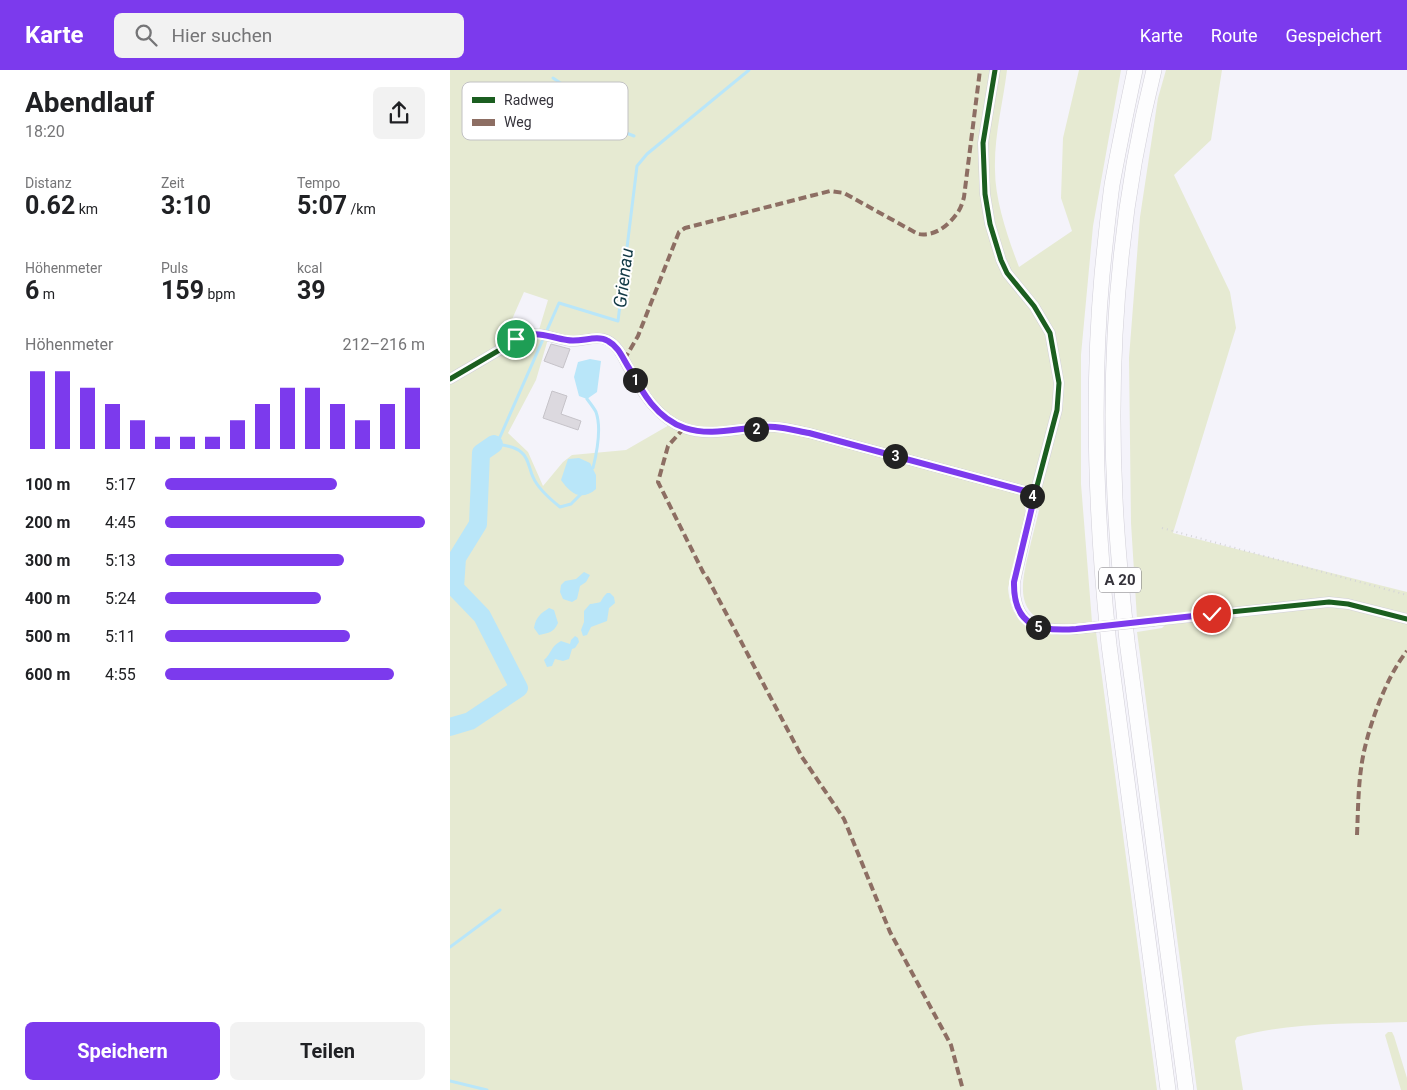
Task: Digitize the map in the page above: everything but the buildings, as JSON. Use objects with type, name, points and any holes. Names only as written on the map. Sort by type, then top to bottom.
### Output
[{"type":"highway","name":"A 20","points":[[1135,70],[1112,186],[1103,271],[1096,368],[1097,500],[1102,574],[1110,645],[1168,1090]]},
{"type":"highway","name":"A 20","points":[[1154,70],[1130,190],[1122,256],[1114,368],[1114,499],[1127,642],[1186,1090]]},
{"type":"street","points":[[995,70],[983,143],[984,185],[990,224],[1007,273],[1034,306],[1050,333],[1059,383],[1057,410],[1037,486],[1032,496],[1032,507],[1014,582],[1016,603],[1026,619],[1041,628],[1054,630],[1076,629],[1329,602],[1348,604],[1407,619]]},
{"type":"street","points":[[450,379],[525,334],[538,333],[568,341],[607,340],[619,351],[638,385],[655,409],[684,428],[706,432],[775,427],[809,433],[1025,491],[1032,496]]},
{"type":"path","points":[[1162,528],[1407,596]]},
{"type":"green space","points":[[450,70],[1007,70],[996,145],[996,182],[1003,219],[1019,267],[1072,231],[1061,198],[1063,138],[1079,70],[1121,70],[1093,226],[1081,355],[1081,484],[1092,622],[1068,625],[1053,624],[1031,613],[1026,605],[1023,595],[1024,573],[1039,510],[1025,503],[1025,516],[1008,588],[1012,606],[1018,619],[1027,627],[1038,632],[1051,634],[1066,635],[1096,632],[1157,1090],[450,1090]],"holes":[[[524,292],[548,300],[538,333],[499,349]],[[548,339],[611,343],[671,424],[626,450],[572,455],[563,462],[543,486],[528,452],[508,433],[536,380]]]},
{"type":"green space","points":[[1166,70],[1222,70],[1211,140],[1174,175],[1230,292],[1236,328],[1173,533],[1407,592],[1407,616],[1344,600],[1137,619],[1131,523],[1129,358],[1140,217],[1158,98]]},
{"type":"green space","points":[[1323,607],[1349,609],[1407,623],[1407,1022],[1299,1026],[1237,1037],[1235,1041],[1243,1090],[1197,1090],[1137,632],[1162,628],[1165,625]]},
{"type":"green space","points":[[1388,1032],[1392,1032],[1394,1036],[1407,1078],[1407,1090],[1401,1090],[1385,1035]]},
{"type":"water","points":[[590,359],[601,361],[597,392],[587,399],[579,396],[574,377],[578,362]]},
{"type":"water","points":[[579,458],[590,463],[596,475],[596,489],[585,495],[572,492],[561,480],[568,459]]},
{"type":"water","points":[[584,572],[590,575],[586,582],[580,586],[577,599],[572,602],[563,599],[560,592],[561,585],[565,581],[576,579]]},
{"type":"water","points":[[607,593],[614,597],[615,603],[609,608],[607,621],[591,627],[587,635],[583,636],[581,630],[584,622],[584,611],[590,604],[600,602]]},
{"type":"water","points":[[549,608],[554,610],[558,623],[551,632],[539,635],[534,628],[537,618]]},
{"type":"water","points":[[575,636],[579,642],[572,649],[569,659],[563,661],[555,659],[552,666],[547,667],[544,660],[555,646],[561,641],[570,644]]},
{"type":"waterway","name":"Grienau","points":[[494,444],[500,437],[559,303],[618,321],[637,166],[647,154],[749,70]]},
{"type":"waterway","points":[[553,78],[559,82]]},
{"type":"waterway","points":[[628,134],[634,136]]},
{"type":"waterway","points":[[587,399],[596,412],[599,426],[593,468]]},
{"type":"waterway","name":"Grienau","points":[[450,727],[470,721],[519,688],[482,616],[455,588],[457,558],[478,524],[481,453],[494,444]]},
{"type":"waterway","name":"Grienau","points":[[495,444],[512,447],[524,454],[538,486],[560,507],[571,504],[581,494]]},
{"type":"waterway","points":[[450,947],[500,910]]},
{"type":"waterway","points":[[450,1081],[487,1090]]},
{"type":"marked path","points":[[624,360],[638,336],[679,232],[685,228],[830,191],[844,193],[918,234],[930,234],[946,225],[959,210],[964,197],[980,70]]},
{"type":"marked path","points":[[684,428],[668,446],[658,482],[703,572],[802,757],[844,819],[890,932],[951,1045],[963,1090]]},
{"type":"marked path","points":[[1357,835],[1360,777],[1367,740],[1384,691],[1407,651]]},
{"type":"cycle path","points":[[995,70],[983,143],[985,194],[990,224],[1007,273],[1034,306],[1050,333],[1059,383],[1057,410],[1037,486],[1032,496],[1032,507],[1016,582],[1015,594],[1021,613],[1028,621],[1054,630],[1329,602],[1348,604],[1407,619]]},
{"type":"cycle path","points":[[450,379],[525,335],[542,335],[570,341],[594,338],[603,339],[611,342],[617,348],[638,385],[658,411],[684,428],[707,432],[764,427],[788,428],[1025,491],[1032,496]]},
{"type":"route","points":[[516,339],[525,334],[538,333],[568,341],[607,340],[619,351],[638,385],[655,409],[684,428],[706,432],[775,427],[809,433],[1025,491],[1032,496],[1032,507],[1014,582],[1014,592],[1016,603],[1021,613],[1026,619],[1041,628],[1054,630],[1076,629],[1212,614]]}]
